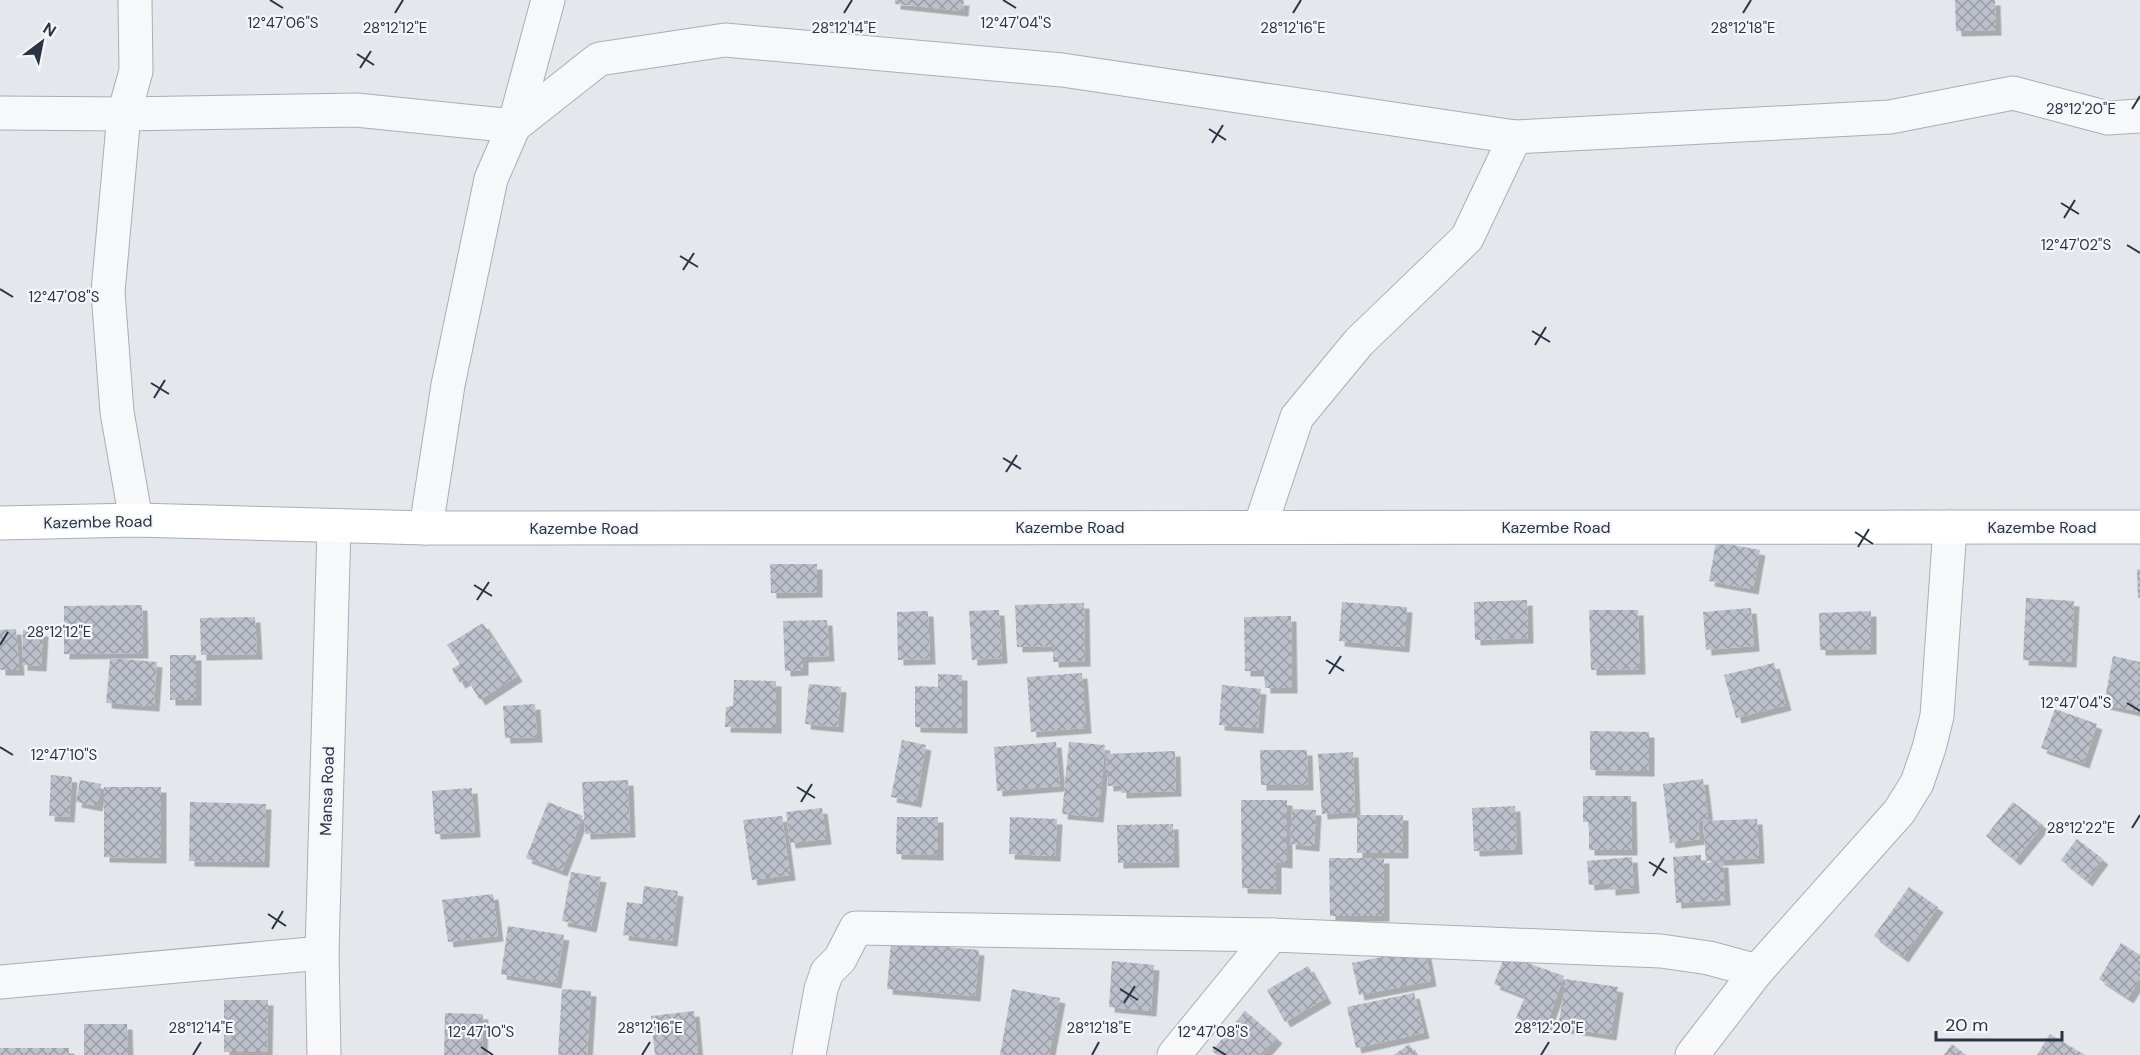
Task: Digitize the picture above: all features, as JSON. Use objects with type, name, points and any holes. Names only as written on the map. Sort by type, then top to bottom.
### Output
[{"type":"main road","name":"Kazembe Road","points":[[0,523],[136,520],[426,528],[2140,527]]},
{"type":"street","points":[[135,0],[136,71],[124,114],[108,292],[117,412],[136,520]]},
{"type":"street","points":[[426,528],[448,386],[491,179],[513,126],[548,0]]},
{"type":"street","points":[[0,113],[124,114],[356,110],[513,126],[599,59],[725,40],[1062,70],[1515,137],[1890,117],[2013,93],[2108,118],[2140,116]]},
{"type":"street","points":[[1260,527],[1297,417],[1359,342],[1467,238],[1515,137]]},
{"type":"street","name":"Mansa Road","points":[[324,1055],[322,953],[334,527]]},
{"type":"street","points":[[1692,1055],[1757,971],[1899,812],[1917,783],[1937,716],[1950,527]]},
{"type":"street","points":[[809,1055],[821,989],[827,972],[840,959],[856,928],[1272,935],[1661,951],[1708,958],[1757,971]]},
{"type":"street","points":[[1173,1055],[1272,935]]},
{"type":"street","points":[[0,982],[322,953]]},
{"type":"building","points":[[895,0],[964,0],[963,11],[895,4]]},
{"type":"building","points":[[1955,0],[1995,0],[1996,30],[1956,31]]},
{"type":"building","points":[[1716,542],[1760,550],[1753,589],[1709,581]]},
{"type":"building","points":[[770,564],[817,564],[817,592],[771,593]]},
{"type":"building","points":[[2140,569],[2140,597],[2138,598],[2137,570]]},
{"type":"building","points":[[2026,598],[2074,601],[2071,662],[2023,660]]},
{"type":"building","points":[[1527,600],[1528,638],[1475,640],[1474,602]]},
{"type":"building","points":[[1342,602],[1407,607],[1404,647],[1339,641]]},
{"type":"building","points":[[1084,603],[1085,661],[1053,662],[1053,646],[1017,647],[1015,605]]},
{"type":"building","points":[[142,605],[143,653],[64,654],[64,606]]},
{"type":"building","points":[[1751,608],[1754,646],[1706,650],[1703,612]]},
{"type":"building","points":[[999,610],[1002,658],[972,660],[969,611]]},
{"type":"building","points":[[1589,610],[1638,610],[1640,669],[1591,670]]},
{"type":"building","points":[[928,611],[930,659],[898,660],[897,612]]},
{"type":"building","points":[[1871,611],[1871,649],[1820,650],[1819,613]]},
{"type":"building","points":[[1291,616],[1292,688],[1265,688],[1264,671],[1245,671],[1244,617]]},
{"type":"building","points":[[255,617],[257,654],[201,655],[200,618]]},
{"type":"building","points":[[827,620],[829,656],[803,657],[803,670],[785,671],[783,621]]},
{"type":"building","points":[[483,623],[517,676],[480,700],[467,679],[460,683],[452,669],[460,664],[447,645]]},
{"type":"building","points":[[16,629],[19,670],[0,670],[0,630]]},
{"type":"building","points":[[23,630],[43,631],[41,666],[22,665]]},
{"type":"building","points":[[170,655],[196,655],[196,700],[170,700]]},
{"type":"building","points":[[2113,656],[2140,662],[2140,712],[2104,704]]},
{"type":"building","points":[[110,658],[157,662],[154,706],[106,703]]},
{"type":"building","points":[[1774,663],[1786,705],[1736,718],[1724,675]]},
{"type":"building","points":[[1082,673],[1086,728],[1031,732],[1027,677]]},
{"type":"building","points":[[938,674],[962,675],[962,728],[915,727],[915,686],[938,687]]},
{"type":"building","points":[[734,680],[776,681],[776,728],[725,727],[726,707],[733,706]]},
{"type":"building","points":[[809,684],[841,687],[838,727],[805,724]]},
{"type":"building","points":[[1222,685],[1261,689],[1258,728],[1219,725]]},
{"type":"building","points":[[535,704],[537,737],[505,738],[503,706]]},
{"type":"building","points":[[2055,709],[2097,724],[2084,763],[2041,748]]},
{"type":"building","points":[[1590,731],[1649,732],[1649,771],[1590,770]]},
{"type":"building","points":[[902,740],[926,745],[916,802],[891,797]]},
{"type":"building","points":[[1056,742],[1060,786],[997,791],[994,747]]},
{"type":"building","points":[[1069,742],[1105,745],[1098,817],[1062,814]]},
{"type":"building","points":[[1260,750],[1307,750],[1308,785],[1261,785]]},
{"type":"building","points":[[1175,751],[1176,791],[1121,793],[1121,785],[1108,786],[1106,754]]},
{"type":"building","points":[[1353,752],[1355,812],[1322,814],[1318,754]]},
{"type":"building","points":[[51,775],[72,777],[69,817],[49,816]]},
{"type":"building","points":[[1703,779],[1708,819],[1698,821],[1700,839],[1670,843],[1663,784]]},
{"type":"building","points":[[80,780],[101,784],[97,806],[76,802]]},
{"type":"building","points":[[628,780],[630,832],[585,834],[582,782]]},
{"type":"building","points":[[104,787],[161,787],[161,858],[104,857]]},
{"type":"building","points":[[472,788],[475,832],[435,834],[432,791]]},
{"type":"building","points":[[1583,796],[1631,796],[1632,850],[1589,850],[1589,822],[1583,822]]},
{"type":"building","points":[[1241,800],[1287,800],[1287,863],[1276,862],[1276,889],[1242,888]]},
{"type":"building","points":[[190,802],[266,804],[264,862],[189,861]]},
{"type":"building","points":[[548,802],[583,816],[562,871],[526,858]]},
{"type":"building","points":[[2013,802],[2043,825],[2015,860],[1986,836]]},
{"type":"building","points":[[1515,806],[1517,849],[1474,851],[1472,808]]},
{"type":"building","points":[[822,808],[826,839],[790,843],[786,812]]},
{"type":"building","points":[[1292,809],[1316,810],[1314,846],[1290,844]]},
{"type":"building","points":[[1357,815],[1403,815],[1403,853],[1357,853]]},
{"type":"building","points":[[782,816],[790,875],[752,880],[743,820]]},
{"type":"building","points":[[897,817],[938,817],[938,855],[896,854]]},
{"type":"building","points":[[1010,817],[1057,819],[1055,856],[1009,854]]},
{"type":"building","points":[[1757,819],[1759,858],[1706,861],[1703,821]]},
{"type":"building","points":[[1173,824],[1174,862],[1118,863],[1117,825]]},
{"type":"building","points":[[2077,839],[2103,859],[2087,881],[2061,860]]},
{"type":"building","points":[[1701,855],[1701,863],[1723,862],[1725,900],[1676,903],[1673,857]]},
{"type":"building","points":[[1632,857],[1634,888],[1610,890],[1610,883],[1589,885],[1587,861]]},
{"type":"building","points":[[1329,858],[1384,858],[1384,916],[1330,916]]},
{"type":"building","points":[[571,872],[601,877],[591,927],[562,921]]},
{"type":"building","points":[[644,886],[678,891],[672,941],[623,935],[627,902],[642,904]]},
{"type":"building","points":[[1909,887],[1938,907],[1903,957],[1874,936]]},
{"type":"building","points":[[493,894],[498,936],[448,942],[442,900]]},
{"type":"building","points":[[508,926],[564,935],[556,983],[501,974]]},
{"type":"building","points":[[891,942],[979,950],[975,996],[887,989]]},
{"type":"building","points":[[2121,943],[2140,955],[2140,979],[2128,998],[2099,979]]},
{"type":"building","points":[[1425,948],[1431,981],[1359,995],[1352,963]]},
{"type":"building","points":[[1505,955],[1564,976],[1545,1029],[1516,1018],[1525,996],[1494,984]]},
{"type":"building","points":[[1112,961],[1154,965],[1151,1011],[1109,1007]]},
{"type":"building","points":[[1308,966],[1326,998],[1285,1022],[1267,990]]},
{"type":"building","points":[[1566,979],[1618,987],[1611,1035],[1558,1027]]},
{"type":"building","points":[[562,989],[591,991],[587,1055],[558,1055]]},
{"type":"building","points":[[1012,989],[1060,998],[1049,1055],[1000,1055]]},
{"type":"building","points":[[1414,993],[1424,1033],[1356,1048],[1347,1007]]},
{"type":"building","points":[[224,1000],[268,1000],[267,1052],[224,1052]]},
{"type":"building","points":[[694,1011],[698,1055],[655,1055],[651,1016]]},
{"type":"building","points":[[1245,1011],[1277,1038],[1262,1055],[1217,1055],[1212,1051]]},
{"type":"building","points":[[445,1013],[483,1014],[482,1055],[444,1055]]},
{"type":"building","points":[[84,1024],[127,1024],[128,1055],[84,1055]]},
{"type":"building","points":[[2050,1034],[2085,1055],[2037,1055]]},
{"type":"building","points":[[1409,1044],[1416,1055],[1394,1055]]},
{"type":"building","points":[[1952,1044],[1966,1055],[1944,1055]]},
{"type":"building","points":[[0,1048],[69,1048],[69,1055],[0,1055]]}]
